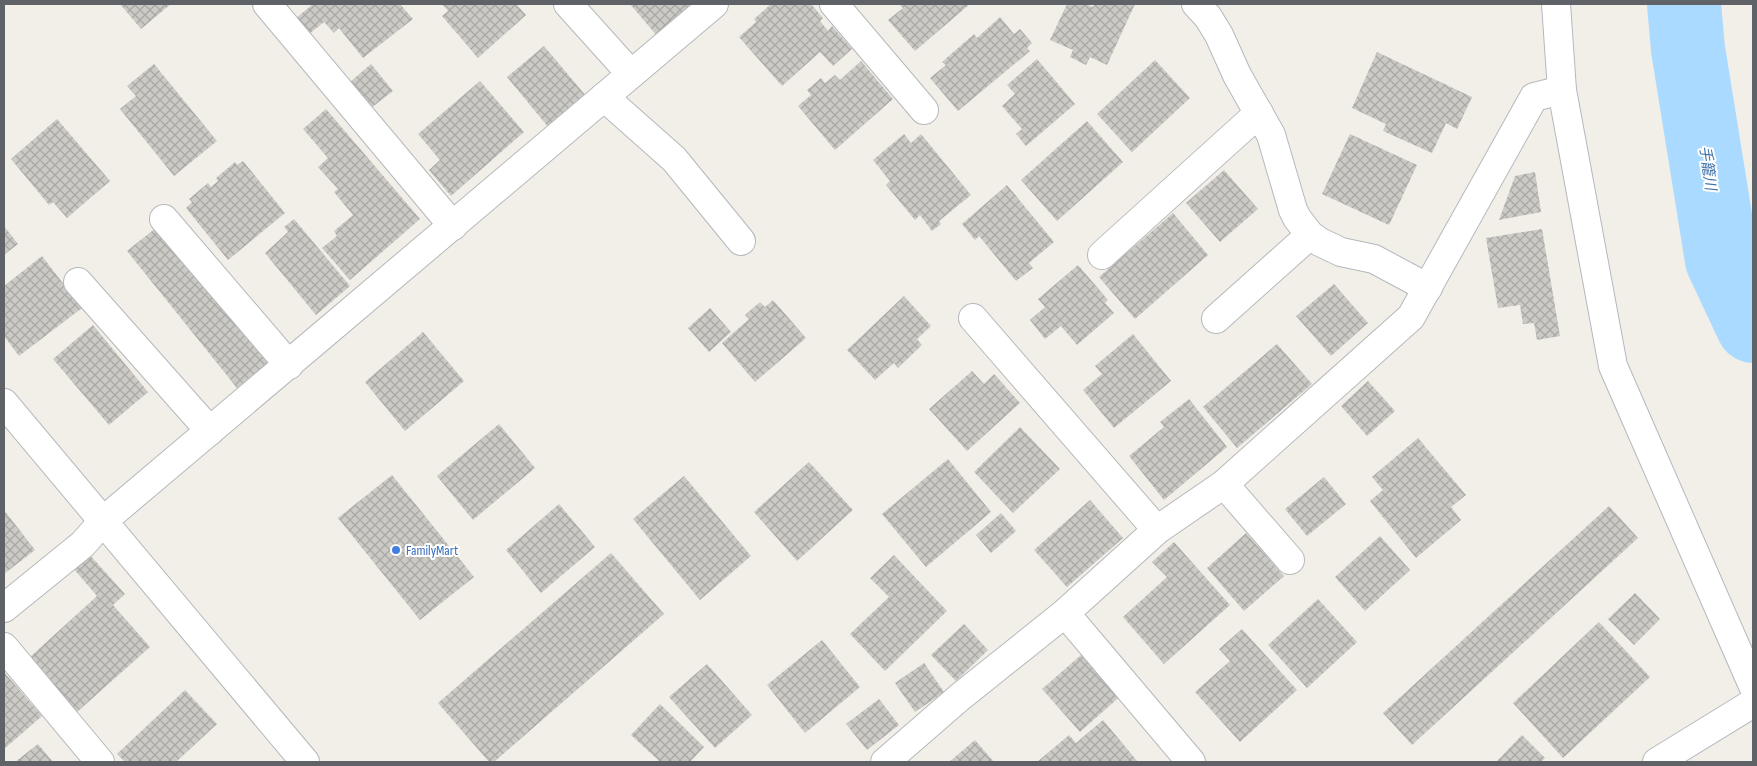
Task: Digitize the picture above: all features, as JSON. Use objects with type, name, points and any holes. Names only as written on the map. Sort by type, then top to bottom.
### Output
[{"type":"street","points":[[267,4],[453,226]]},
{"type":"street","points":[[568,4],[631,74]]},
{"type":"street","points":[[4,608],[83,544],[103,521],[714,4]]},
{"type":"street","points":[[834,4],[924,110]]},
{"type":"street","points":[[1196,4],[1208,17],[1219,35],[1237,75],[1272,135],[1293,210],[1310,235],[1330,248],[1374,259],[1428,288]]},
{"type":"street","points":[[1556,4],[1562,90],[1613,366],[1753,686]]},
{"type":"street","points":[[885,762],[960,697],[1064,614],[1157,530],[1224,484],[1411,317],[1534,98],[1562,90]]},
{"type":"street","points":[[604,98],[674,159],[741,241]]},
{"type":"street","points":[[1102,255],[1259,113]]},
{"type":"street","points":[[164,219],[289,365]]},
{"type":"street","points":[[1216,319],[1310,235]]},
{"type":"street","points":[[78,282],[210,430]]},
{"type":"street","points":[[973,318],[1157,530]]},
{"type":"street","points":[[4,403],[305,762]]},
{"type":"street","points":[[1224,484],[1290,560]]},
{"type":"street","points":[[1064,614],[1191,762]]},
{"type":"street","points":[[4,647],[100,762]]},
{"type":"street","points":[[1657,762],[1753,703]]},
{"type":"building","points":[[120,4],[171,4],[141,29]]},
{"type":"building","points":[[313,4],[400,4],[413,19],[363,58],[339,28],[334,33],[324,22],[308,35],[295,19]]},
{"type":"building","points":[[442,4],[516,4],[526,15],[478,58],[442,16],[448,11]]},
{"type":"building","points":[[630,4],[695,4],[658,37]]},
{"type":"building","points":[[771,4],[811,4],[823,18],[820,21],[828,31],[832,26],[852,49],[833,66],[820,52],[782,86],[739,37],[756,22],[754,19]]},
{"type":"building","points":[[899,4],[970,4],[915,51],[888,20],[903,8]]},
{"type":"building","points":[[1067,4],[1085,4],[1093,7],[1095,4],[1135,4],[1107,65],[1090,57],[1086,65],[1070,57],[1073,50],[1050,40]]},
{"type":"building","points":[[1000,17],[1014,34],[1020,29],[1032,43],[1027,48],[1030,51],[958,111],[930,78],[946,65],[942,62],[974,34],[977,38]]},
{"type":"building","points":[[544,46],[587,97],[549,128],[507,77]]},
{"type":"building","points":[[1377,52],[1472,97],[1457,129],[1446,123],[1432,153],[1383,131],[1386,124],[1352,108]]},
{"type":"building","points":[[1037,59],[1075,104],[1026,146],[1016,134],[1022,129],[1002,106],[1015,94],[1007,85]]},
{"type":"building","points":[[1155,60],[1190,98],[1132,152],[1097,114]]},
{"type":"building","points":[[861,61],[893,99],[835,150],[798,106],[811,95],[807,90],[821,78],[825,83],[835,75],[840,80]]},
{"type":"building","points":[[154,64],[217,141],[174,176],[120,109],[136,96],[127,86]]},
{"type":"building","points":[[371,64],[393,91],[371,108],[350,82]]},
{"type":"building","points":[[480,81],[524,132],[451,196],[429,170],[440,160],[418,134]]},
{"type":"building","points":[[326,109],[420,219],[350,280],[322,248],[337,236],[334,231],[353,215],[334,192],[338,189],[318,167],[328,158],[303,129]]},
{"type":"building","points":[[57,119],[110,181],[67,218],[53,202],[49,205],[11,159]]},
{"type":"building","points":[[1087,121],[1123,162],[1057,221],[1021,180]]},
{"type":"building","points":[[904,134],[911,143],[921,134],[971,195],[939,221],[941,224],[932,231],[920,215],[915,220],[886,185],[890,181],[873,160]]},
{"type":"building","points":[[1350,134],[1417,165],[1389,225],[1322,194]]},
{"type":"building","points":[[243,161],[285,213],[228,260],[186,208],[192,202],[189,199],[208,183],[211,187],[218,181],[216,178],[235,162],[237,165]]},
{"type":"building","points":[[1224,170],[1258,209],[1220,242],[1186,203]]},
{"type":"building","points":[[1535,172],[1541,212],[1499,220],[1515,176]]},
{"type":"building","points":[[1007,185],[1054,242],[1029,263],[1033,268],[1016,281],[979,236],[975,240],[962,224]]},
{"type":"building","points":[[1173,213],[1208,255],[1135,319],[1099,277]]},
{"type":"building","points":[[294,219],[350,286],[316,315],[265,253],[288,232],[284,227]]},
{"type":"building","points":[[4,226],[18,244],[4,255]]},
{"type":"building","points":[[157,227],[268,363],[237,388],[127,251]]},
{"type":"building","points":[[1542,229],[1560,336],[1537,340],[1534,323],[1523,324],[1520,305],[1498,308],[1486,238]]},
{"type":"building","points":[[42,256],[82,308],[19,356],[4,336],[4,286]]},
{"type":"building","points":[[1078,265],[1108,300],[1105,303],[1114,313],[1077,345],[1061,326],[1045,339],[1030,320],[1045,307],[1038,299]]},
{"type":"building","points":[[1334,284],[1368,323],[1331,356],[1296,316]]},
{"type":"building","points":[[904,296],[931,326],[917,339],[922,345],[898,368],[894,363],[875,380],[847,350]]},
{"type":"building","points":[[773,300],[806,338],[755,382],[722,343],[749,319],[745,315],[760,302],[765,307]]},
{"type":"building","points":[[710,308],[731,332],[709,352],[688,328]]},
{"type":"building","points":[[93,325],[148,392],[109,425],[53,359]]},
{"type":"building","points":[[423,332],[464,381],[405,431],[365,382]]},
{"type":"building","points":[[1133,334],[1171,381],[1114,428],[1083,390],[1102,374],[1095,366]]},
{"type":"building","points":[[1277,344],[1312,384],[1237,448],[1203,407]]},
{"type":"building","points":[[972,371],[984,384],[994,374],[1020,403],[967,451],[929,409]]},
{"type":"building","points":[[1368,381],[1395,411],[1367,436],[1341,406]]},
{"type":"building","points":[[1189,399],[1227,447],[1164,500],[1129,456],[1164,427],[1160,422]]},
{"type":"building","points":[[499,424],[535,468],[473,520],[437,476]]},
{"type":"building","points":[[1020,427],[1060,469],[1013,513],[974,472]]},
{"type":"building","points":[[1418,438],[1466,495],[1451,507],[1461,520],[1416,558],[1370,501],[1383,490],[1372,477]]},
{"type":"building","points":[[948,459],[991,512],[926,567],[882,514]]},
{"type":"building","points":[[809,462],[853,510],[797,561],[754,512]]},
{"type":"building","points":[[392,475],[474,577],[420,620],[338,518]]},
{"type":"building","points":[[684,476],[751,556],[700,600],[633,519]]},
{"type":"building","points":[[1324,477],[1346,504],[1307,536],[1285,509]]},
{"type":"building","points":[[1090,500],[1123,538],[1067,587],[1034,550]]},
{"type":"building","points":[[559,504],[595,547],[541,593],[506,550]]},
{"type":"building","points":[[1609,506],[1638,538],[1412,745],[1383,713]]},
{"type":"building","points":[[4,510],[35,550],[4,574]]},
{"type":"building","points":[[1001,513],[1016,531],[991,553],[976,535]]},
{"type":"building","points":[[1246,533],[1284,576],[1244,611],[1207,568]]},
{"type":"building","points":[[1380,536],[1410,570],[1365,611],[1335,577]]},
{"type":"building","points":[[1174,542],[1230,605],[1164,664],[1123,617],[1167,577],[1152,562]]},
{"type":"building","points":[[611,553],[664,614],[494,762],[489,762],[438,703]]},
{"type":"building","points":[[89,554],[125,594],[113,605],[150,647],[77,712],[29,658],[97,596],[73,568]]},
{"type":"building","points":[[894,555],[947,611],[885,671],[850,634],[889,597],[870,578]]},
{"type":"building","points":[[1635,593],[1660,619],[1634,645],[1608,619]]},
{"type":"building","points":[[1318,599],[1357,642],[1307,688],[1268,645]]},
{"type":"building","points":[[1599,622],[1650,677],[1563,758],[1513,703]]},
{"type":"building","points":[[964,624],[988,650],[956,681],[931,655]]},
{"type":"building","points":[[1242,629],[1297,690],[1240,742],[1195,692],[1230,661],[1219,649]]},
{"type":"building","points":[[822,640],[860,687],[805,733],[767,685]]},
{"type":"building","points":[[1088,649],[1125,692],[1080,732],[1042,689]]},
{"type":"building","points":[[924,663],[944,692],[915,712],[895,683]]},
{"type":"building","points":[[707,664],[752,715],[715,748],[669,697]]},
{"type":"building","points":[[4,672],[42,716],[4,749]]},
{"type":"building","points":[[185,690],[217,724],[176,762],[125,762],[117,754]]},
{"type":"building","points":[[879,699],[899,725],[867,750],[846,724]]},
{"type":"building","points":[[660,704],[704,747],[690,762],[660,762],[631,735]]},
{"type":"building","points":[[1103,720],[1138,762],[1037,762],[1069,735],[1076,743]]},
{"type":"building","points":[[1522,735],[1545,758],[1541,762],[1496,762]]},
{"type":"building","points":[[975,740],[994,762],[949,762]]},
{"type":"building","points":[[38,744],[53,762],[15,762]]},
{"type":"waterway","name":"手籠川","points":[[1684,4],[1688,49],[1722,260],[1753,326]]},
{"type":"place","name":"FamilyMart","points":[[396,550]]}]
